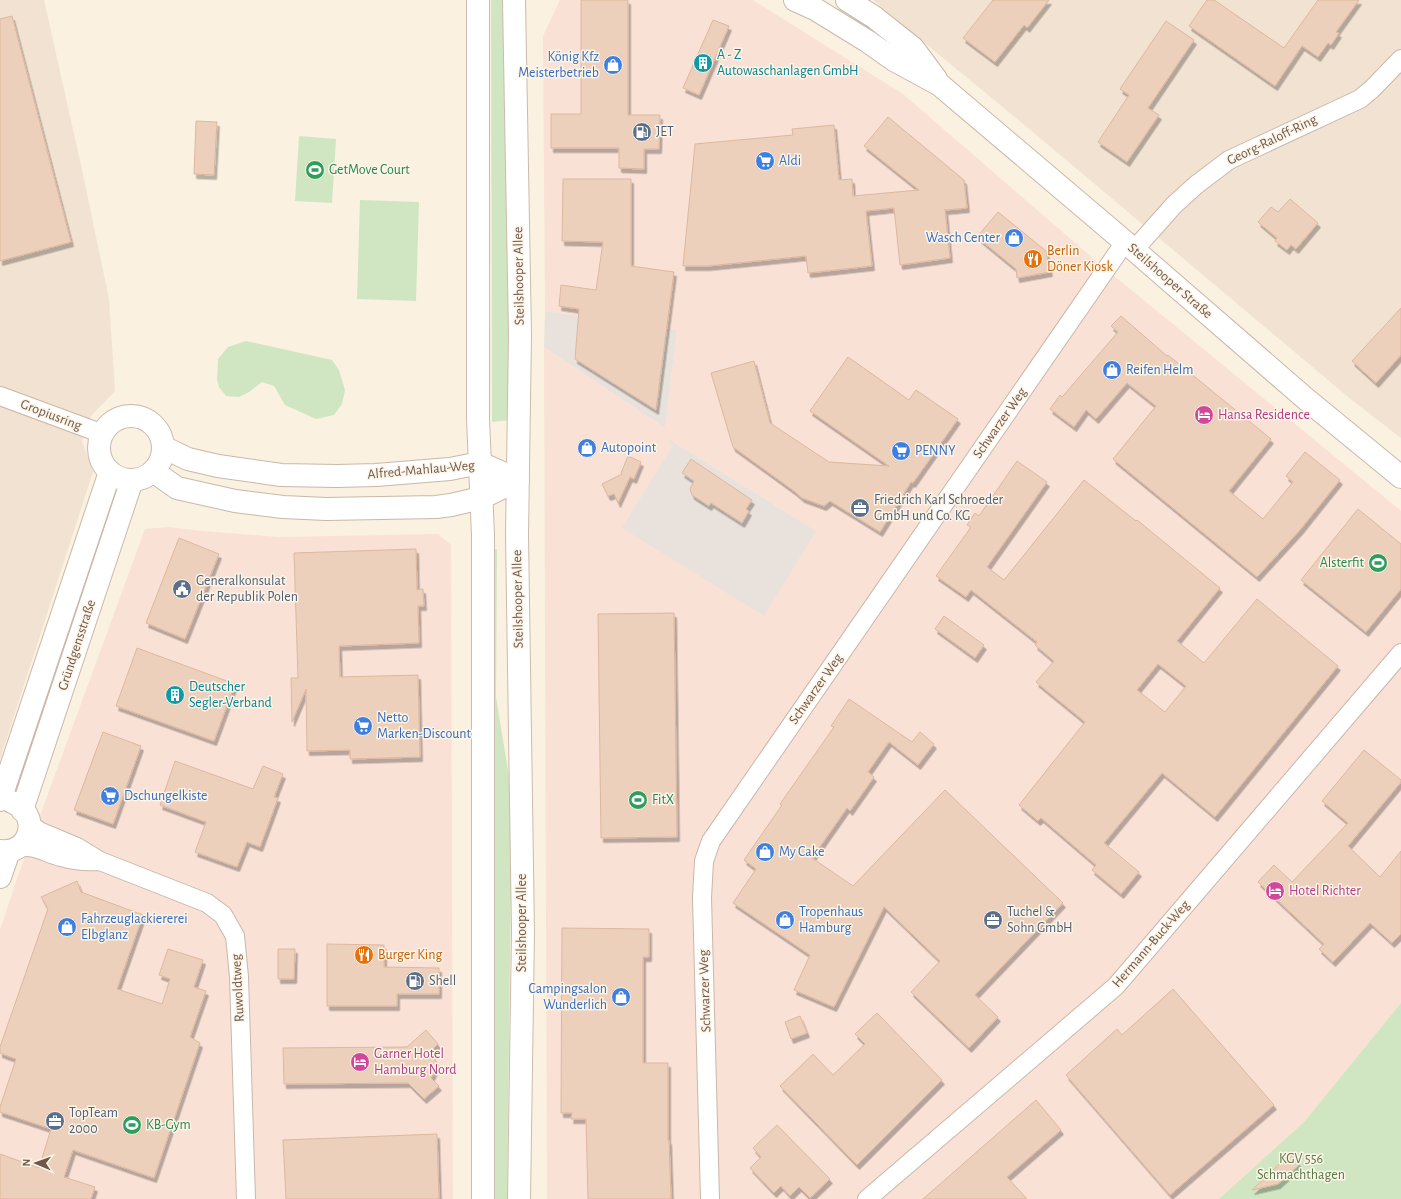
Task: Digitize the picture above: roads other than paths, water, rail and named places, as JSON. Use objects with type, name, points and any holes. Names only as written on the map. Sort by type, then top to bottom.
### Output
[{"type":"street","points":[[478,0],[478,419],[483,535],[484,683],[482,870],[483,1199]]},
{"type":"street","name":"Steilshooper Allee","points":[[514,0],[520,335],[517,535],[523,932],[519,1199]]},
{"type":"street","name":"Steilshooper Straße","points":[[795,0],[815,9],[867,41],[894,60],[940,85],[1130,246],[1306,399],[1401,477]]},
{"type":"street","name":"Steilshooper Straße","points":[[847,0],[874,17],[913,48],[940,85]]},
{"type":"street","name":"Georg-Raloff-Ring","points":[[1130,246],[1196,185],[1229,160],[1360,99],[1372,89],[1401,59]]},
{"type":"street","name":"Schwarzer Weg","points":[[710,1199],[702,898],[704,861],[711,841],[1130,246]]},
{"type":"street","name":"Gropiusring","points":[[0,396],[102,434]]},
{"type":"street","points":[[134,416],[142,418],[152,424],[160,435],[163,448],[161,459],[153,471],[147,476],[132,480],[118,477],[110,472],[100,456],[100,442],[102,434],[108,426],[116,420],[125,417],[134,416]]},
{"type":"street","name":"Alfred-Mahlau-Weg","points":[[163,448],[188,459],[218,466],[281,475],[376,475],[450,469],[480,463],[518,480]]},
{"type":"street","points":[[153,471],[176,488],[235,501],[283,507],[326,509],[436,507],[452,505],[482,498],[518,480]]},
{"type":"street","name":"Gründgensstraße","points":[[0,877],[9,850],[24,842],[28,835],[26,817],[21,806],[0,800],[110,472]]},
{"type":"street","name":"Gründgensstraße","points":[[26,817],[132,480]]},
{"type":"street","name":"Hermann-Buck-Weg","points":[[867,1199],[1116,986],[1401,653]]},
{"type":"street","name":"Ruwoldtweg","points":[[26,817],[39,830],[76,847],[100,861],[207,903],[223,915],[235,936],[239,977],[246,1199]]},
{"type":"street","name":"Ruwoldtweg","points":[[9,850],[31,846],[60,857],[76,861],[100,861]]},
{"type":"place","name":"A - Z Autowaschanlagen GmbH","points":[[703,63]]},
{"type":"place","name":"König Kfz Meisterbetrieb","points":[[613,65]]},
{"type":"place","name":"JET","points":[[642,132]]},
{"type":"place","name":"Aldi","points":[[765,161]]},
{"type":"place","name":"GetMove Court","points":[[315,170]]},
{"type":"place","name":"Wasch Center","points":[[1014,238]]},
{"type":"place","name":"Berlin Döner Kiosk","points":[[1033,259]]},
{"type":"place","name":"Reifen Helm","points":[[1112,370]]},
{"type":"place","name":"Hansa Residence","points":[[1204,415]]},
{"type":"place","name":"Autopoint","points":[[587,448]]},
{"type":"place","name":"PENNY","points":[[901,451]]},
{"type":"place","name":"Friedrich Karl Schroeder GmbH und Co. KG","points":[[860,508]]},
{"type":"place","name":"Alsterfit","points":[[1378,563]]},
{"type":"place","name":"Generalkonsulat der Republik Polen","points":[[182,589]]},
{"type":"place","name":"Deutscher Segler-Verband","points":[[175,695]]},
{"type":"place","name":"Netto Marken-Discount","points":[[363,726]]},
{"type":"place","name":"Dschungelkiste","points":[[110,796]]},
{"type":"place","name":"FitX","points":[[638,800]]},
{"type":"place","name":"My Cake","points":[[765,852]]},
{"type":"place","name":"Hotel Richter","points":[[1275,891]]},
{"type":"place","name":"Tropenhaus Hamburg","points":[[785,920]]},
{"type":"place","name":"Tuchel & Sohn GmbH","points":[[993,920]]},
{"type":"place","name":"Fahrzeuglackiererei Elbglanz","points":[[67,927]]},
{"type":"place","name":"Burger King","points":[[364,955]]},
{"type":"place","name":"Shell","points":[[415,981]]},
{"type":"place","name":"Campingsalon Wunderlich","points":[[621,997]]},
{"type":"place","name":"Garner Hotel Hamburg Nord","points":[[360,1062]]},
{"type":"place","name":"TopTeam 2000","points":[[55,1121]]},
{"type":"place","name":"KB-Gym","points":[[132,1125]]},
{"type":"park label","name":"KGV 556 Schmachthagen","points":[[1301,1168]]}]
